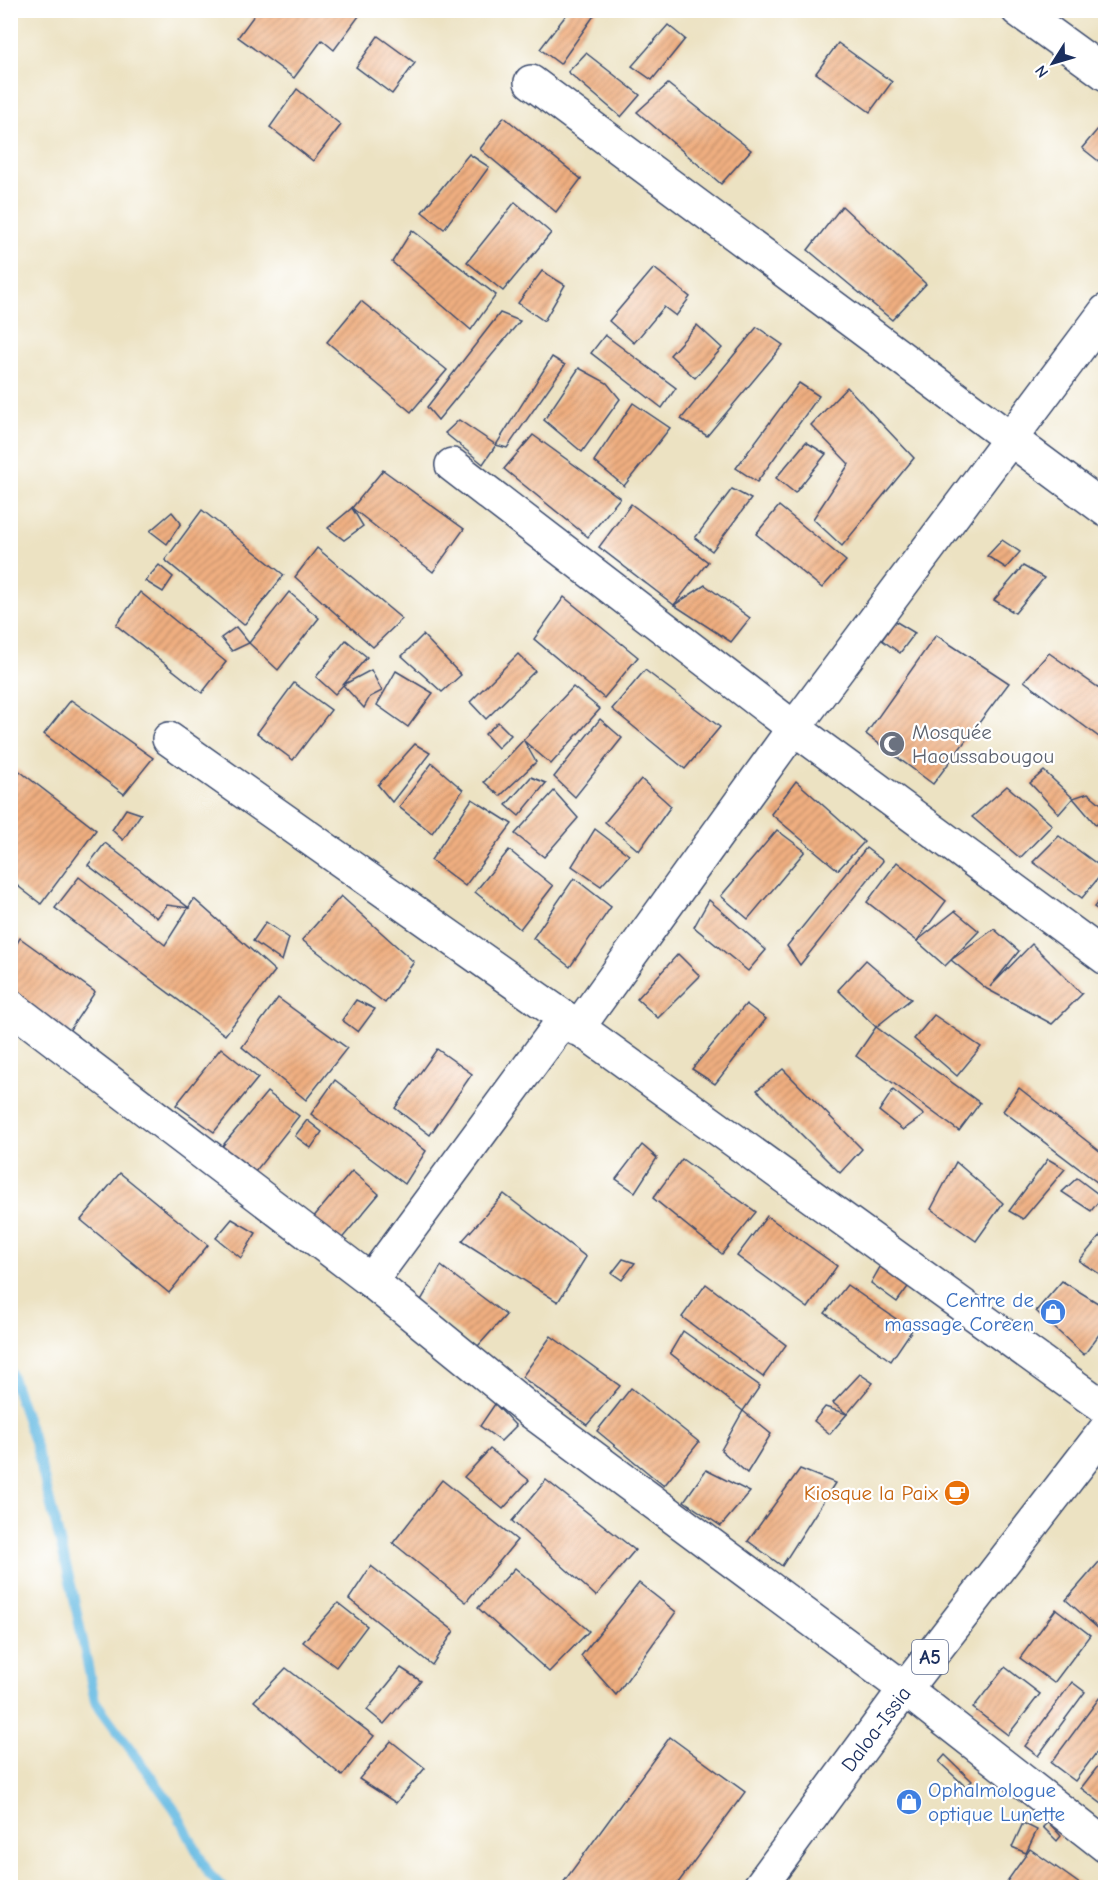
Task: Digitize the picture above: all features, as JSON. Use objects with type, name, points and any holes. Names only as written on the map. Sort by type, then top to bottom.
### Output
[{"type":"street","points":[[1018,10],[1106,74]]},
{"type":"street","points":[[531,82],[1106,510]]},
{"type":"street","points":[[371,1281],[571,1024],[1106,311]]},
{"type":"street","points":[[452,465],[794,728],[1106,957]]},
{"type":"street","points":[[169,739],[571,1024],[1106,1409]]},
{"type":"street","points":[[10,1006],[371,1281],[532,1412],[905,1689],[1106,1846]]},
{"type":"street","name":"Daloa-Issia","points":[[759,1887],[905,1689],[1106,1430]]},
{"type":"building","points":[[258,10],[361,10],[362,12],[334,50],[322,40],[294,78],[238,37]]},
{"type":"building","points":[[570,10],[598,10],[560,64],[540,49]]},
{"type":"building","points":[[668,25],[685,39],[652,80],[632,66]]},
{"type":"building","points":[[378,36],[415,63],[392,94],[356,67]]},
{"type":"building","points":[[838,43],[892,82],[870,112],[816,73]]},
{"type":"building","points":[[586,53],[640,95],[621,117],[568,72]]},
{"type":"building","points":[[668,84],[751,150],[721,184],[637,112]]},
{"type":"building","points":[[297,89],[341,125],[313,161],[270,127]]},
{"type":"building","points":[[504,117],[581,179],[556,212],[480,149]]},
{"type":"building","points":[[1103,123],[1106,124],[1106,167],[1082,148]]},
{"type":"building","points":[[469,154],[489,167],[444,229],[422,212]]},
{"type":"building","points":[[515,202],[551,233],[503,291],[467,262]]},
{"type":"building","points":[[842,206],[926,284],[892,320],[808,250]]},
{"type":"building","points":[[412,230],[496,295],[471,330],[392,262]]},
{"type":"building","points":[[654,268],[690,297],[676,316],[664,307],[634,343],[609,321]]},
{"type":"building","points":[[542,271],[565,285],[544,321],[518,303]]},
{"type":"building","points":[[361,301],[447,370],[411,412],[327,342]]},
{"type":"building","points":[[500,313],[520,321],[438,420],[427,407]]},
{"type":"building","points":[[697,325],[722,348],[695,378],[670,355]]},
{"type":"building","points":[[757,327],[783,345],[707,436],[681,419]]},
{"type":"building","points":[[605,335],[676,388],[662,408],[591,353]]},
{"type":"building","points":[[552,357],[565,365],[507,448],[496,445]]},
{"type":"building","points":[[579,368],[607,383],[620,399],[582,452],[544,420]]},
{"type":"building","points":[[799,383],[819,396],[757,482],[736,468]]},
{"type":"building","points":[[847,387],[914,458],[842,546],[813,519],[849,464],[811,425]]},
{"type":"building","points":[[633,403],[670,428],[624,486],[594,461]]},
{"type":"building","points":[[459,420],[496,445],[483,464],[445,433]]},
{"type":"building","points":[[533,435],[620,498],[588,537],[504,469]]},
{"type":"building","points":[[806,442],[826,454],[795,493],[776,478]]},
{"type":"building","points":[[383,470],[464,529],[433,572],[352,508]]},
{"type":"building","points":[[732,489],[751,499],[712,551],[695,538]]},
{"type":"building","points":[[631,504],[708,562],[674,605],[599,547]]},
{"type":"building","points":[[779,506],[846,561],[822,588],[756,534]]},
{"type":"building","points":[[352,508],[363,526],[344,540],[328,528]]},
{"type":"building","points":[[202,510],[284,575],[244,625],[165,560]]},
{"type":"building","points":[[172,512],[181,523],[167,544],[150,531]]},
{"type":"building","points":[[1002,540],[1020,552],[1006,568],[987,556]]},
{"type":"building","points":[[317,548],[402,619],[373,647],[295,577]]},
{"type":"building","points":[[159,565],[173,577],[163,592],[145,581]]},
{"type":"building","points":[[1023,566],[1044,578],[1015,613],[994,600]]},
{"type":"building","points":[[705,585],[750,618],[731,642],[674,605]]},
{"type":"building","points":[[140,592],[226,662],[202,693],[116,625]]},
{"type":"building","points":[[289,592],[319,618],[278,670],[249,643]]},
{"type":"building","points":[[564,597],[638,657],[604,698],[534,639]]},
{"type":"building","points":[[895,621],[915,633],[900,653],[882,640]]},
{"type":"building","points":[[236,627],[249,643],[232,651],[221,638]]},
{"type":"building","points":[[423,635],[461,675],[442,692],[402,656]]},
{"type":"building","points":[[936,635],[1009,683],[933,784],[866,734]]},
{"type":"building","points":[[346,640],[367,657],[335,694],[316,677]]},
{"type":"building","points":[[1049,653],[1106,693],[1106,737],[1103,740],[1024,681]]},
{"type":"building","points":[[518,654],[535,671],[486,719],[470,702]]},
{"type":"building","points":[[371,670],[382,691],[370,697],[364,708],[343,685]]},
{"type":"building","points":[[645,670],[720,727],[685,769],[612,709]]},
{"type":"building","points":[[396,671],[433,693],[408,727],[377,705]]},
{"type":"building","points":[[294,683],[331,710],[293,760],[257,733]]},
{"type":"building","points":[[573,687],[600,709],[551,764],[524,741],[536,762],[500,796],[484,782]]},
{"type":"building","points":[[71,700],[153,758],[124,794],[44,734]]},
{"type":"building","points":[[600,719],[622,738],[575,797],[554,777]]},
{"type":"building","points":[[498,722],[511,735],[498,748],[485,734]]},
{"type":"building","points":[[415,744],[430,753],[392,802],[378,785]]},
{"type":"building","points":[[432,763],[463,790],[432,833],[399,807]]},
{"type":"building","points":[[17,769],[96,830],[41,904],[10,880],[10,782]]},
{"type":"building","points":[[1044,771],[1073,798],[1059,814],[1030,783]]},
{"type":"building","points":[[531,777],[546,783],[519,816],[506,805]]},
{"type":"building","points":[[641,779],[671,806],[639,851],[605,822]]},
{"type":"building","points":[[796,781],[864,842],[838,870],[771,814]]},
{"type":"building","points":[[1007,786],[1052,825],[1020,858],[972,817]]},
{"type":"building","points":[[554,791],[578,818],[544,857],[515,834]]},
{"type":"building","points":[[1088,793],[1106,808],[1106,816],[1096,825],[1073,798]]},
{"type":"building","points":[[472,799],[512,824],[465,886],[431,860]]},
{"type":"building","points":[[126,809],[141,814],[123,840],[112,830]]},
{"type":"building","points":[[595,829],[629,855],[601,886],[572,866]]},
{"type":"building","points":[[777,830],[805,851],[748,919],[721,896]]},
{"type":"building","points":[[1059,836],[1105,870],[1082,898],[1033,862]]},
{"type":"building","points":[[105,843],[189,908],[167,905],[157,918],[88,865]]},
{"type":"building","points":[[866,848],[883,861],[800,965],[787,946]]},
{"type":"building","points":[[509,850],[553,886],[520,929],[475,892]]},
{"type":"building","points":[[897,862],[946,901],[917,941],[867,902]]},
{"type":"building","points":[[79,877],[165,945],[194,899],[275,971],[225,1035],[55,908]]},
{"type":"building","points":[[574,878],[611,907],[570,967],[533,938]]},
{"type":"building","points":[[1106,892],[1106,915],[1094,907]]},
{"type":"building","points":[[341,896],[414,962],[385,1003],[302,940]]},
{"type":"building","points":[[709,900],[766,950],[748,971],[694,927]]},
{"type":"building","points":[[955,911],[979,931],[945,966],[917,941]]},
{"type":"building","points":[[266,922],[289,938],[282,961],[253,941]]},
{"type":"building","points":[[994,929],[1019,951],[990,987],[1032,944],[1082,994],[1052,1024],[987,989],[951,960]]},
{"type":"building","points":[[20,938],[95,992],[67,1034],[10,989],[10,956]]},
{"type":"building","points":[[678,954],[700,976],[658,1018],[637,999]]},
{"type":"building","points":[[866,960],[911,999],[876,1027],[838,990]]},
{"type":"building","points":[[278,998],[347,1048],[306,1100],[242,1047]]},
{"type":"building","points":[[356,1000],[375,1009],[358,1032],[342,1020]]},
{"type":"building","points":[[746,1004],[766,1019],[715,1084],[692,1069]]},
{"type":"building","points":[[934,1015],[981,1047],[957,1076],[914,1039]]},
{"type":"building","points":[[876,1027],[980,1103],[959,1131],[856,1056]]},
{"type":"building","points":[[221,1048],[258,1078],[214,1132],[176,1105]]},
{"type":"building","points":[[437,1049],[472,1074],[430,1135],[395,1108]]},
{"type":"building","points":[[783,1069],[862,1149],[840,1173],[757,1090]]},
{"type":"building","points":[[335,1080],[426,1151],[405,1184],[311,1114]]},
{"type":"building","points":[[1019,1088],[1106,1156],[1106,1189],[1003,1111]]},
{"type":"building","points":[[893,1090],[924,1115],[903,1130],[879,1111]]},
{"type":"building","points":[[267,1092],[299,1116],[251,1177],[220,1149]]},
{"type":"building","points":[[307,1120],[322,1132],[311,1148],[295,1136]]},
{"type":"building","points":[[642,1145],[657,1158],[635,1192],[616,1179]]},
{"type":"building","points":[[682,1159],[756,1212],[722,1254],[653,1198]]},
{"type":"building","points":[[1048,1159],[1065,1169],[1023,1219],[1009,1211]]},
{"type":"building","points":[[956,1162],[1003,1203],[976,1241],[931,1209]]},
{"type":"building","points":[[352,1171],[379,1194],[339,1242],[312,1219]]},
{"type":"building","points":[[120,1173],[208,1245],[169,1293],[81,1220]]},
{"type":"building","points":[[1077,1178],[1102,1197],[1091,1211],[1062,1192]]},
{"type":"building","points":[[504,1194],[586,1257],[558,1302],[462,1241]]},
{"type":"building","points":[[767,1216],[837,1266],[808,1308],[737,1256]]},
{"type":"building","points":[[232,1219],[256,1233],[241,1258],[216,1238]]},
{"type":"building","points":[[1106,1229],[1106,1278],[1079,1261]]},
{"type":"building","points":[[623,1259],[635,1263],[622,1280],[612,1273]]},
{"type":"building","points":[[884,1260],[913,1280],[897,1302],[871,1283]]},
{"type":"building","points":[[441,1266],[506,1315],[478,1346],[420,1302]]},
{"type":"building","points":[[1062,1281],[1106,1308],[1106,1325],[1084,1355],[1036,1311]]},
{"type":"building","points":[[706,1284],[786,1345],[763,1377],[682,1317]]},
{"type":"building","points":[[847,1285],[912,1330],[891,1361],[825,1313]]},
{"type":"building","points":[[683,1331],[760,1386],[743,1411],[670,1353]]},
{"type":"building","points":[[551,1336],[620,1386],[587,1425],[522,1377]]},
{"type":"building","points":[[860,1374],[873,1383],[847,1414],[833,1403]]},
{"type":"building","points":[[631,1388],[699,1442],[664,1486],[597,1431]]},
{"type":"building","points":[[495,1404],[516,1426],[501,1441],[480,1426]]},
{"type":"building","points":[[825,1407],[847,1414],[830,1434],[814,1421]]},
{"type":"building","points":[[743,1411],[771,1434],[747,1473],[721,1450]]},
{"type":"building","points":[[490,1449],[529,1480],[503,1509],[464,1477]]},
{"type":"building","points":[[800,1469],[835,1483],[782,1566],[748,1541]]},
{"type":"building","points":[[706,1470],[750,1492],[721,1526],[684,1501]]},
{"type":"building","points":[[442,1480],[517,1540],[466,1602],[393,1543]]},
{"type":"building","points":[[546,1480],[635,1550],[596,1596],[512,1521]]},
{"type":"building","points":[[1106,1554],[1106,1625],[1101,1631],[1066,1600]]},
{"type":"building","points":[[371,1566],[454,1631],[432,1665],[349,1599]]},
{"type":"building","points":[[515,1568],[589,1631],[549,1672],[478,1608]]},
{"type":"building","points":[[639,1583],[676,1612],[616,1695],[581,1656]]},
{"type":"building","points":[[338,1603],[367,1626],[336,1667],[303,1642]]},
{"type":"building","points":[[1056,1609],[1090,1635],[1054,1683],[1020,1658]]},
{"type":"building","points":[[1005,1667],[1040,1694],[1008,1735],[973,1708]]},
{"type":"building","points":[[286,1668],[374,1736],[342,1776],[254,1701]]},
{"type":"building","points":[[401,1668],[421,1681],[384,1724],[367,1710]]},
{"type":"building","points":[[1072,1682],[1085,1692],[1038,1756],[1025,1746]]},
{"type":"building","points":[[1100,1697],[1106,1701],[1106,1740],[1075,1781],[1051,1763]]},
{"type":"building","points":[[670,1737],[745,1792],[675,1887],[560,1887]]},
{"type":"building","points":[[391,1741],[425,1768],[396,1803],[359,1779]]},
{"type":"building","points":[[945,1755],[972,1781],[966,1787],[939,1762]]},
{"type":"building","points":[[1106,1756],[1106,1807],[1081,1788]]},
{"type":"building","points":[[1048,1822],[1061,1836],[1057,1841],[1043,1827]]},
{"type":"building","points":[[1023,1823],[1037,1830],[1026,1853],[1012,1847]]},
{"type":"building","points":[[1030,1849],[1056,1867],[1084,1887],[1003,1887]]},
{"type":"waterway","points":[[10,1372],[36,1447],[72,1589],[95,1701],[174,1808],[209,1874],[223,1888]]},
{"type":"place","name":"Mosquée Haoussabougou","points":[[892,744]]},
{"type":"place","name":"Centre de massage Coreen","points":[[1053,1312]]},
{"type":"place","name":"Kiosque la Paix","points":[[957,1493]]},
{"type":"place","name":"Ophalmologue optique Lunette","points":[[909,1802]]}]
